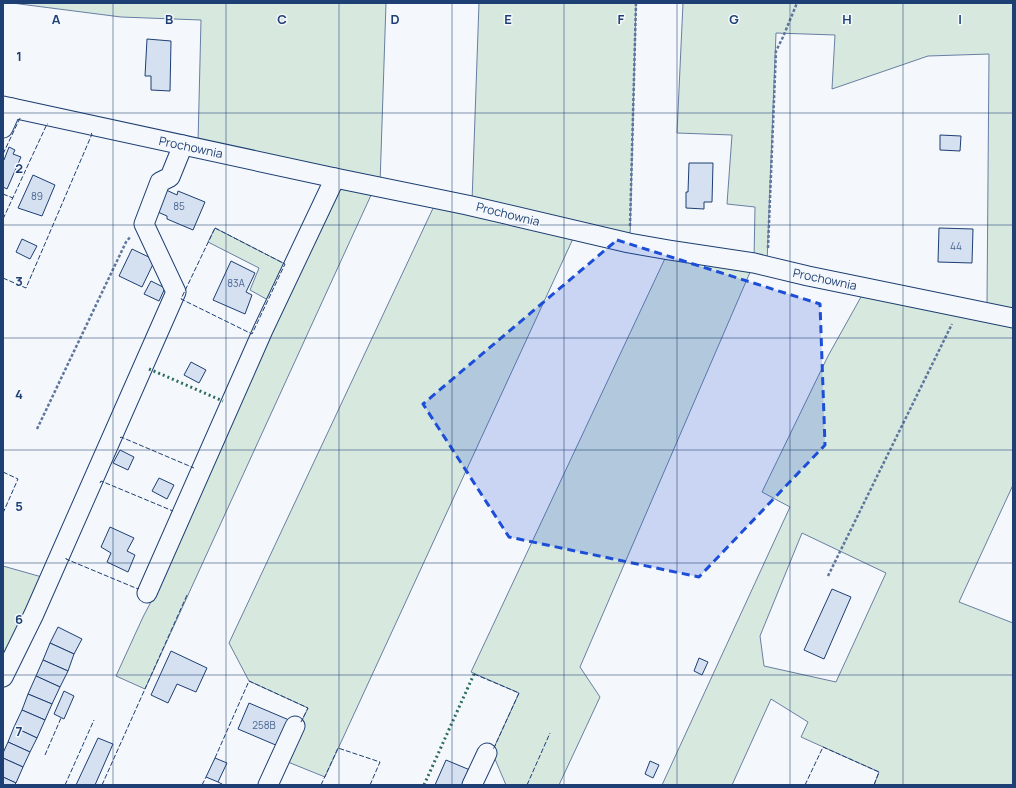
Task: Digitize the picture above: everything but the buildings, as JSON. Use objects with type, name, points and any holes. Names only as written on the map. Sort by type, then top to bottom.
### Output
[{"type":"street","name":"Prochownia","points":[[7,107],[428,198],[467,205],[629,243],[754,263],[808,276],[1013,318]]},
{"type":"street","points":[[3,128],[7,107]]},
{"type":"street","points":[[3,677],[34,614],[176,292],[144,224],[160,182],[170,177],[183,145]]},
{"type":"street","points":[[147,593],[260,337],[335,178]]},
{"type":"street","points":[[268,785],[295,726]]},
{"type":"street","points":[[472,785],[487,753]]},
{"type":"path","points":[[629,243],[636,3]]},
{"type":"path","points":[[766,267],[776,52],[797,3]]},
{"type":"path","points":[[37,429],[126,242],[144,224]]},
{"type":"path","points":[[828,576],[961,307]]},
{"type":"highlighted area","points":[[617,240],[820,304],[825,445],[699,577],[509,537],[423,404]]},
{"type":"shaded area","points":[[12,3],[386,3],[380,184],[198,143],[201,20],[121,17]]},
{"type":"shaded area","points":[[479,3],[636,3],[630,238],[472,202]]},
{"type":"shaded area","points":[[683,3],[1013,3],[1013,311],[987,304],[989,54],[928,56],[832,89],[835,35],[776,33],[767,263],[754,260],[755,207],[727,204],[732,135],[677,133]]},
{"type":"shaded area","points":[[343,187],[372,193],[145,689],[116,676],[154,596],[332,197]]},
{"type":"shaded area","points":[[435,204],[577,230],[325,777],[283,760],[308,708],[249,681],[229,643]]},
{"type":"shaded area","points":[[215,228],[285,264],[268,300],[250,290],[259,268],[208,242]]},
{"type":"shaded area","points":[[669,250],[754,263],[580,667],[600,697],[559,785],[506,785],[492,752],[519,693],[471,672]]},
{"type":"shaded area","points":[[866,288],[1013,319],[1013,485],[959,602],[1013,623],[1013,785],[874,785],[879,772],[801,737],[808,722],[771,699],[732,785],[662,785],[790,507],[762,492],[828,356]],"holes":[[[802,533],[886,573],[836,682],[764,666],[760,636]]]},
{"type":"shaded area","points":[[3,566],[49,579],[3,667]]},
{"type":"hedge","points":[[149,369],[223,401]]},
{"type":"hedge","points":[[424,785],[474,674]]},
{"type":"fence","points":[[3,154],[20,118],[22,119]]},
{"type":"fence","points":[[3,219],[48,124]]},
{"type":"fence","points":[[3,278],[26,288],[92,134],[91,133]]},
{"type":"fence","points":[[3,194],[13,198]]},
{"type":"fence","points":[[215,228],[285,264],[252,334],[181,299],[215,228]]},
{"type":"fence","points":[[120,438],[121,437],[194,468]]},
{"type":"fence","points":[[3,472],[18,479],[3,513]]},
{"type":"fence","points":[[100,483],[101,481],[173,511]]},
{"type":"fence","points":[[66,558],[138,589],[139,588]]},
{"type":"fence","points":[[102,785],[187,595]]},
{"type":"fence","points":[[474,674],[519,693],[493,750]]},
{"type":"fence","points":[[215,758],[249,681],[308,708],[301,722]]},
{"type":"fence","points":[[45,755],[61,718]]},
{"type":"fence","points":[[65,785],[94,720]]},
{"type":"fence","points":[[527,785],[550,733]]},
{"type":"fence","points":[[805,785],[823,747],[879,772],[874,785]]},
{"type":"fence","points":[[321,785],[338,748],[380,762],[370,785]]},
{"type":"fence","points":[[202,785],[206,777]]},
{"type":"fence","points":[[218,782],[224,785]]}]
